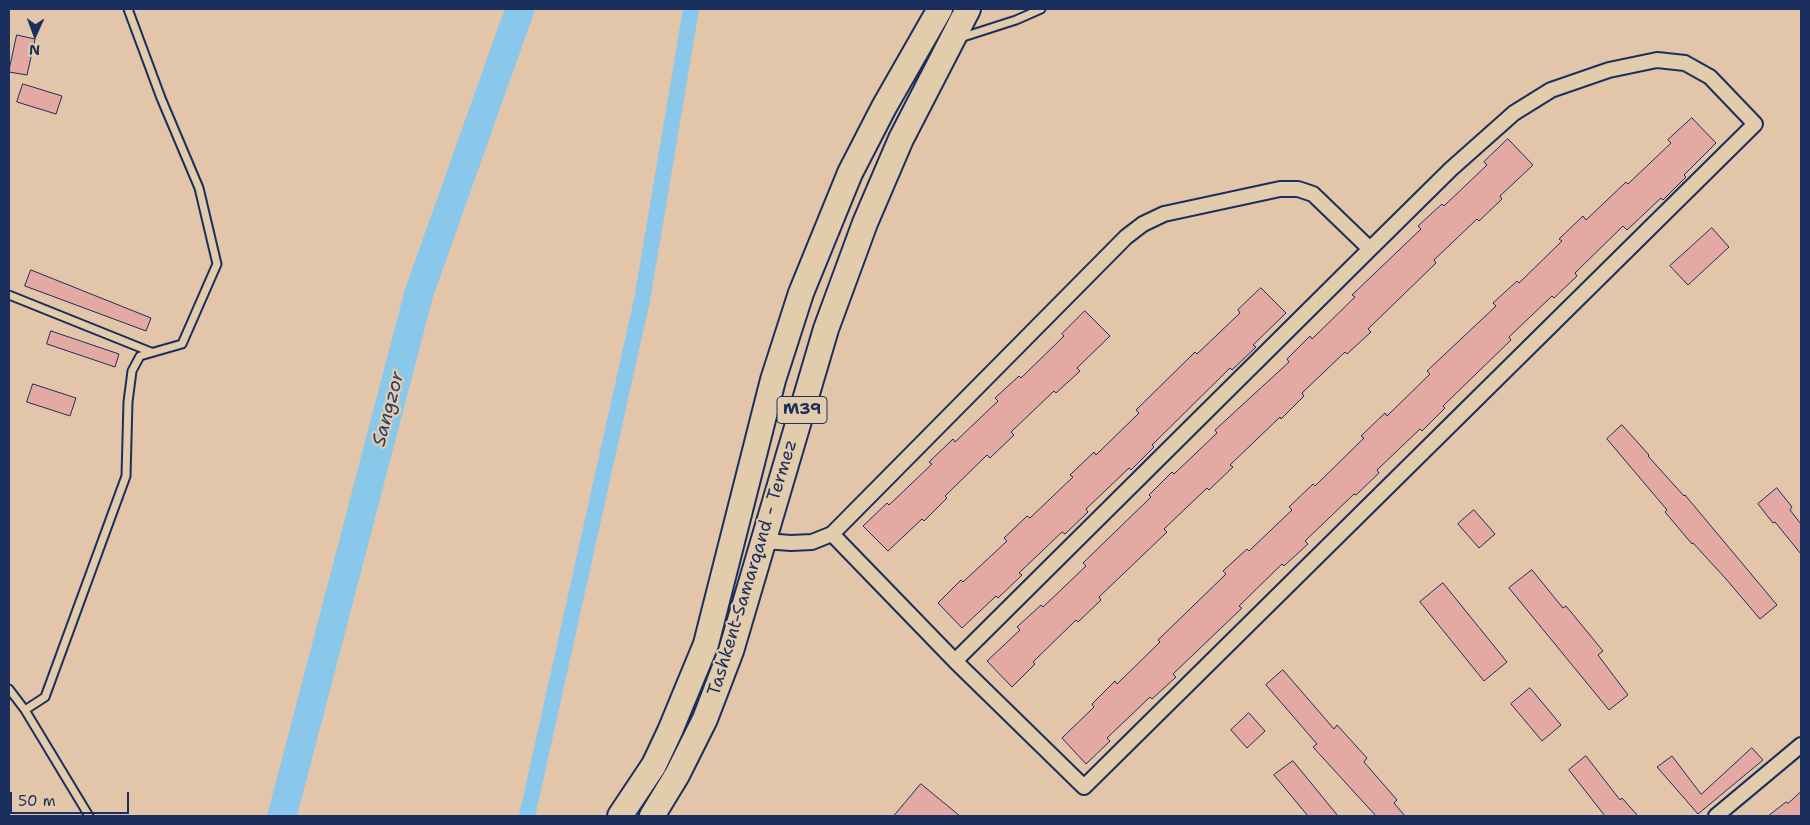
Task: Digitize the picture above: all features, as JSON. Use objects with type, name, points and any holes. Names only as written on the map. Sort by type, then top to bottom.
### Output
[{"type":"highway","name":"Tashkent-Samarqand - Termez","points":[[620,816],[654,765],[706,644],[773,380],[801,293],[850,173],[884,107],[940,9]]},
{"type":"highway","name":"Tashkent-Samarqand - Termez","points":[[652,816],[677,775],[705,719],[732,652],[808,387],[826,330],[865,223],[901,139],[968,9]]},
{"type":"highway","points":[[773,380],[777,388],[788,396],[798,394],[808,387]]},
{"type":"street","points":[[832,534],[955,661],[1084,787],[1755,124],[1710,77],[1685,63],[1657,60],[1609,70],[1551,90],[1514,113],[1451,169],[955,661]]},
{"type":"street","points":[[764,541],[812,542],[832,534],[1126,237],[1143,224],[1164,214],[1280,189],[1298,189],[1313,194],[1370,249]]},
{"type":"street","points":[[1716,816],[1801,745]]},
{"type":"lane","points":[[25,710],[45,697],[93,570],[112,511],[120,497],[126,476],[128,402],[132,371],[140,356],[182,344],[217,264],[199,188],[161,98],[128,9]]},
{"type":"lane","points":[[950,41],[1016,20],[1041,9]]},
{"type":"lane","points":[[9,296],[151,352]]},
{"type":"lane","points":[[9,689],[25,710],[89,816]]},
{"type":"building","points":[[17,35],[35,39],[27,75],[9,72]]},
{"type":"building","points":[[23,84],[62,96],[56,114],[17,102]]},
{"type":"building","points":[[1692,118],[1716,143],[1684,175],[1686,177],[1663,200],[1661,198],[1627,230],[1623,226],[1575,273],[1577,276],[1554,298],[1552,296],[1509,337],[1511,340],[1443,406],[1445,408],[1422,431],[1420,429],[1377,470],[1379,473],[1305,541],[1308,544],[1284,566],[1282,564],[1239,606],[1242,608],[1173,674],[1176,677],[1152,699],[1150,697],[1107,738],[1110,741],[1086,764],[1062,738],[1094,707],[1092,704],[1115,681],[1117,684],[1160,642],[1158,640],[1226,574],[1223,571],[1247,549],[1249,551],[1292,510],[1289,507],[1313,484],[1315,486],[1364,438],[1361,436],[1385,413],[1387,416],[1430,374],[1427,371],[1496,306],[1493,303],[1517,281],[1519,283],[1562,241],[1559,239],[1583,216],[1586,220],[1626,182],[1628,184],[1671,143],[1668,140]]},
{"type":"building","points":[[1508,139],[1533,165],[1500,196],[1502,199],[1479,221],[1477,219],[1434,260],[1436,263],[1368,329],[1371,332],[1347,354],[1345,352],[1302,393],[1304,396],[1281,419],[1280,417],[1230,465],[1233,467],[1209,490],[1207,488],[1164,529],[1167,532],[1099,597],[1101,600],[1078,622],[1076,620],[1033,662],[1035,664],[1012,687],[987,661],[1020,630],[1017,627],[1041,605],[1043,607],[1086,566],[1083,563],[1151,497],[1149,495],[1172,472],[1174,474],[1217,433],[1215,430],[1289,362],[1287,359],[1310,336],[1312,339],[1355,297],[1352,295],[1421,229],[1418,226],[1442,204],[1444,206],[1487,165],[1484,162]]},
{"type":"building","points":[[1712,228],[1729,247],[1688,285],[1670,266]]},
{"type":"building","points":[[31,270],[151,318],[146,331],[25,286]]},
{"type":"building","points":[[1261,288],[1286,313],[1253,345],[1256,347],[1232,370],[1230,368],[1152,445],[1154,447],[1131,470],[1129,468],[1086,509],[1088,512],[1065,534],[1062,532],[1019,573],[1022,575],[962,628],[938,603],[961,580],[963,582],[1007,541],[1004,538],[1027,516],[1030,518],[1073,477],[1070,475],[1094,452],[1096,455],[1139,413],[1136,410],[1195,352],[1197,354],[1240,313],[1238,310]]},
{"type":"building","points":[[1085,311],[1110,336],[1077,368],[1080,371],[1056,393],[1054,391],[1011,432],[1014,435],[990,458],[987,455],[945,496],[947,498],[924,521],[922,519],[888,551],[863,526],[887,503],[889,505],[932,464],[929,462],[953,439],[955,442],[998,401],[995,398],[1019,376],[1021,378],[1064,336],[1062,334]]},
{"type":"building","points":[[51,331],[119,354],[115,367],[47,344]]},
{"type":"building","points":[[33,384],[76,398],[70,416],[27,402]]},
{"type":"building","points":[[1622,425],[1685,495],[1777,605],[1760,619],[1726,579],[1692,544],[1665,512],[1667,510],[1607,439]]},
{"type":"building","points":[[1777,488],[1792,507],[1790,510],[1801,524],[1801,554],[1758,504]]},
{"type":"building","points":[[1474,510],[1495,534],[1479,548],[1458,524]]},
{"type":"building","points":[[1532,570],[1563,608],[1566,606],[1603,651],[1598,655],[1628,695],[1609,710],[1509,588]]},
{"type":"building","points":[[1443,583],[1507,662],[1484,681],[1420,602]]},
{"type":"building","points":[[1283,670],[1334,729],[1337,725],[1367,758],[1364,762],[1397,800],[1394,803],[1405,816],[1376,816],[1313,747],[1317,744],[1266,685]]},
{"type":"building","points":[[1530,688],[1561,725],[1542,741],[1511,704]]},
{"type":"building","points":[[1249,713],[1265,731],[1247,748],[1231,730]]},
{"type":"building","points":[[1752,748],[1763,760],[1698,814],[1657,767],[1672,756],[1701,794]]},
{"type":"building","points":[[1586,756],[1620,800],[1622,798],[1638,816],[1605,816],[1569,770]]},
{"type":"building","points":[[1293,761],[1338,816],[1308,816],[1274,775]]},
{"type":"building","points":[[921,784],[960,816],[894,816]]},
{"type":"building","points":[[1801,792],[1801,816],[1768,816],[1786,802],[1788,803]]},
{"type":"waterway","name":"Sangzor","points":[[282,816],[419,293],[520,9]]},
{"type":"waterway","points":[[527,816],[642,300],[691,9]]}]
